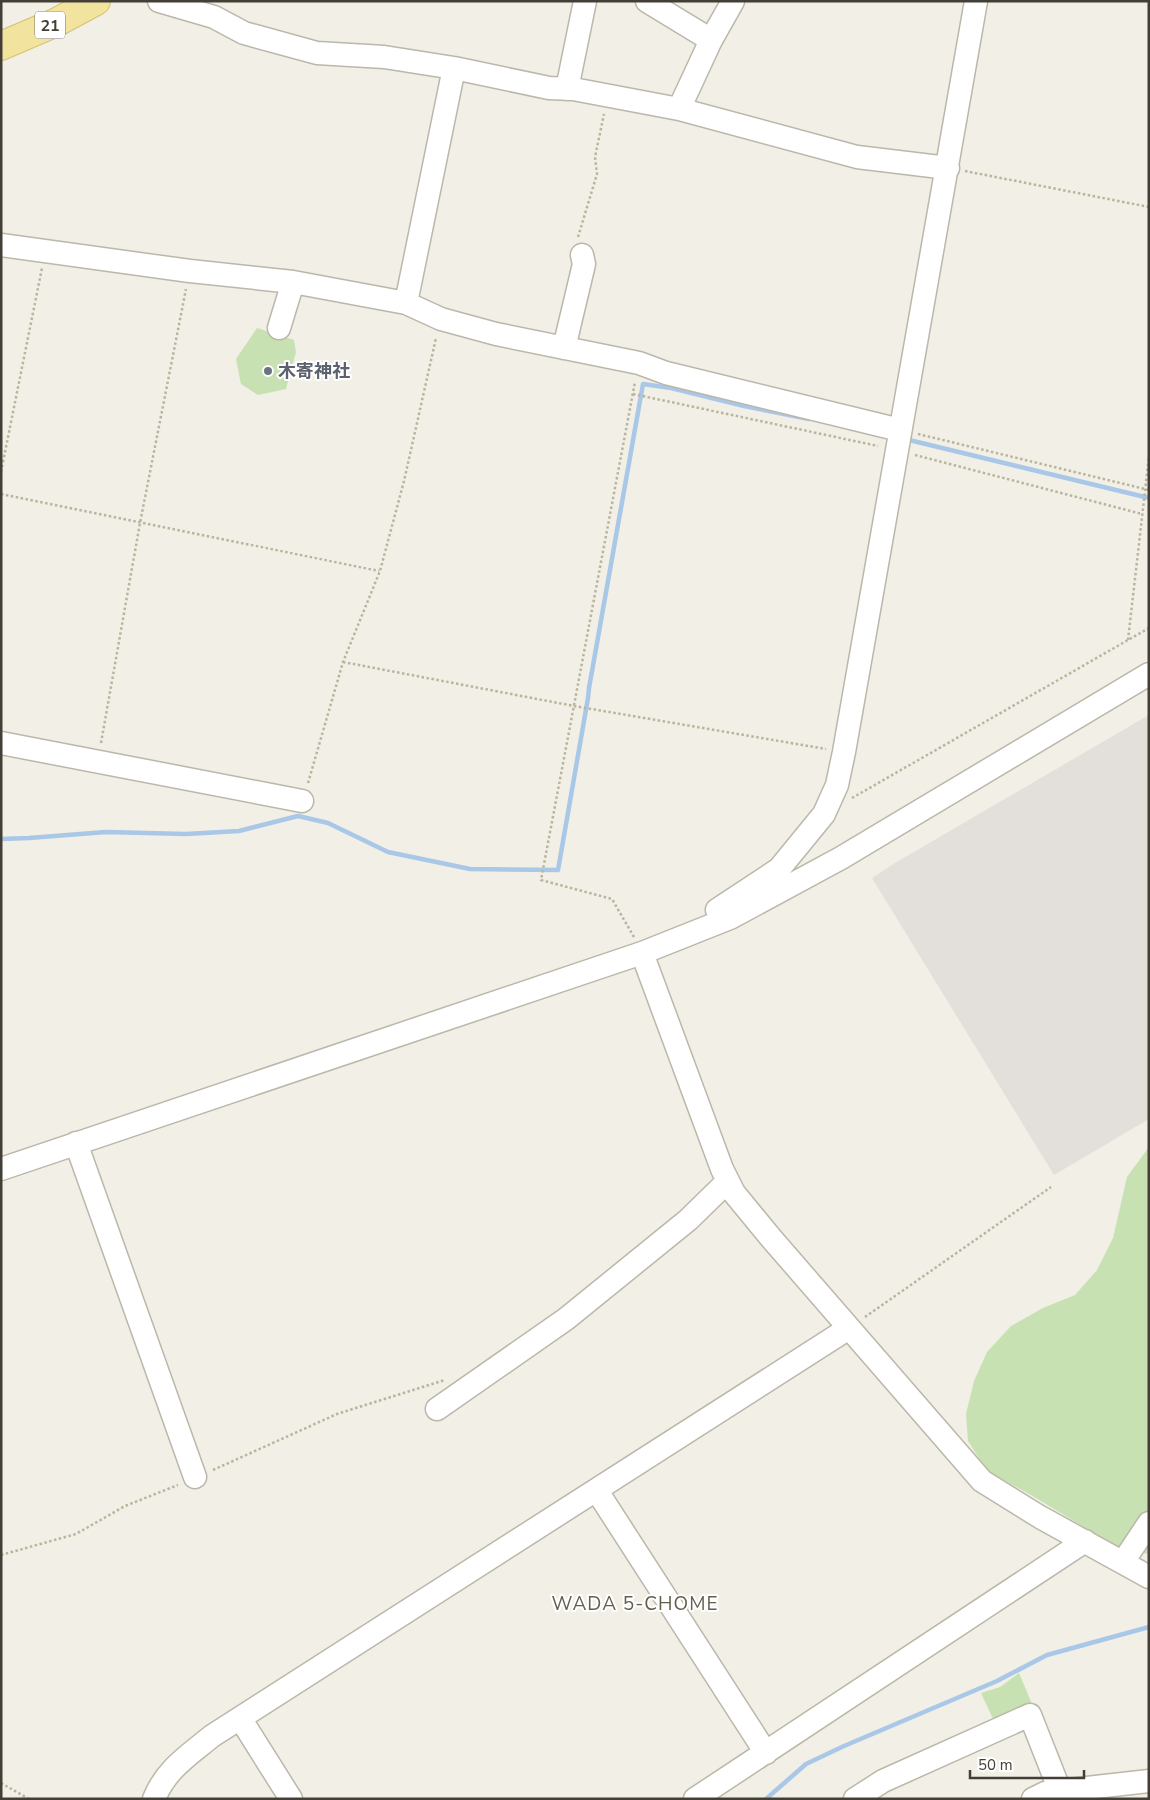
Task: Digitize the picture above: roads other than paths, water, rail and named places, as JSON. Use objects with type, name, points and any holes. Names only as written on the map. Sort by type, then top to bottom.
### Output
[{"type":"main road","name":"21","points":[[1,46],[57,22],[96,1]]},
{"type":"street","points":[[159,1],[214,17],[244,33],[317,53],[384,57],[454,68],[549,88],[606,95],[678,109],[857,157],[948,168]]},
{"type":"street","points":[[567,89],[585,1]]},
{"type":"street","points":[[647,1],[711,40]]},
{"type":"street","points":[[678,109],[711,40],[733,1]]},
{"type":"street","points":[[690,933],[688,924],[723,908],[779,869],[824,814],[837,785],[948,168],[976,1]]},
{"type":"street","points":[[406,303],[454,68]]},
{"type":"street","points":[[1,245],[190,271],[293,282],[406,303],[441,319],[496,334],[638,363],[666,373],[900,430]]},
{"type":"street","points":[[564,348],[584,264],[582,254]]},
{"type":"street","points":[[279,328],[293,282]]},
{"type":"street","points":[[1,1170],[76,1143],[642,953],[730,918],[841,858],[1149,674]]},
{"type":"street","points":[[1,743],[302,801]]},
{"type":"street","points":[[642,953],[722,1169],[734,1193],[982,1481],[1025,1508],[1149,1577]]},
{"type":"street","points":[[76,1143],[196,1477]]},
{"type":"street","points":[[437,1409],[566,1319],[688,1220],[728,1181]]},
{"type":"street","points":[[154,1799],[158,1787],[172,1768],[212,1736],[849,1328]]},
{"type":"street","points":[[597,1491],[766,1753]]},
{"type":"street","points":[[1123,1562],[1149,1523]]},
{"type":"street","points":[[695,1799],[1085,1541]]},
{"type":"street","points":[[855,1799],[883,1781],[1030,1716],[1060,1791]]},
{"type":"street","points":[[240,1718],[291,1799]]},
{"type":"street","points":[[1033,1799],[1045,1793],[1060,1791],[1118,1792],[1149,1781]]},
{"type":"waterway","points":[[1,839],[106,832],[186,834],[239,831],[298,816],[328,823],[388,852],[470,869],[558,870],[643,384],[671,388],[744,406],[809,419]]},
{"type":"waterway","points":[[905,439],[1149,498]]},
{"type":"waterway","points":[[766,1799],[806,1764],[844,1746],[997,1681],[1047,1655],[1149,1627]]},
{"type":"place","name":"木寄神社","points":[[268,371]]},
{"type":"district","name":"WADA 5-CHOME","points":[[635,1603]]}]
